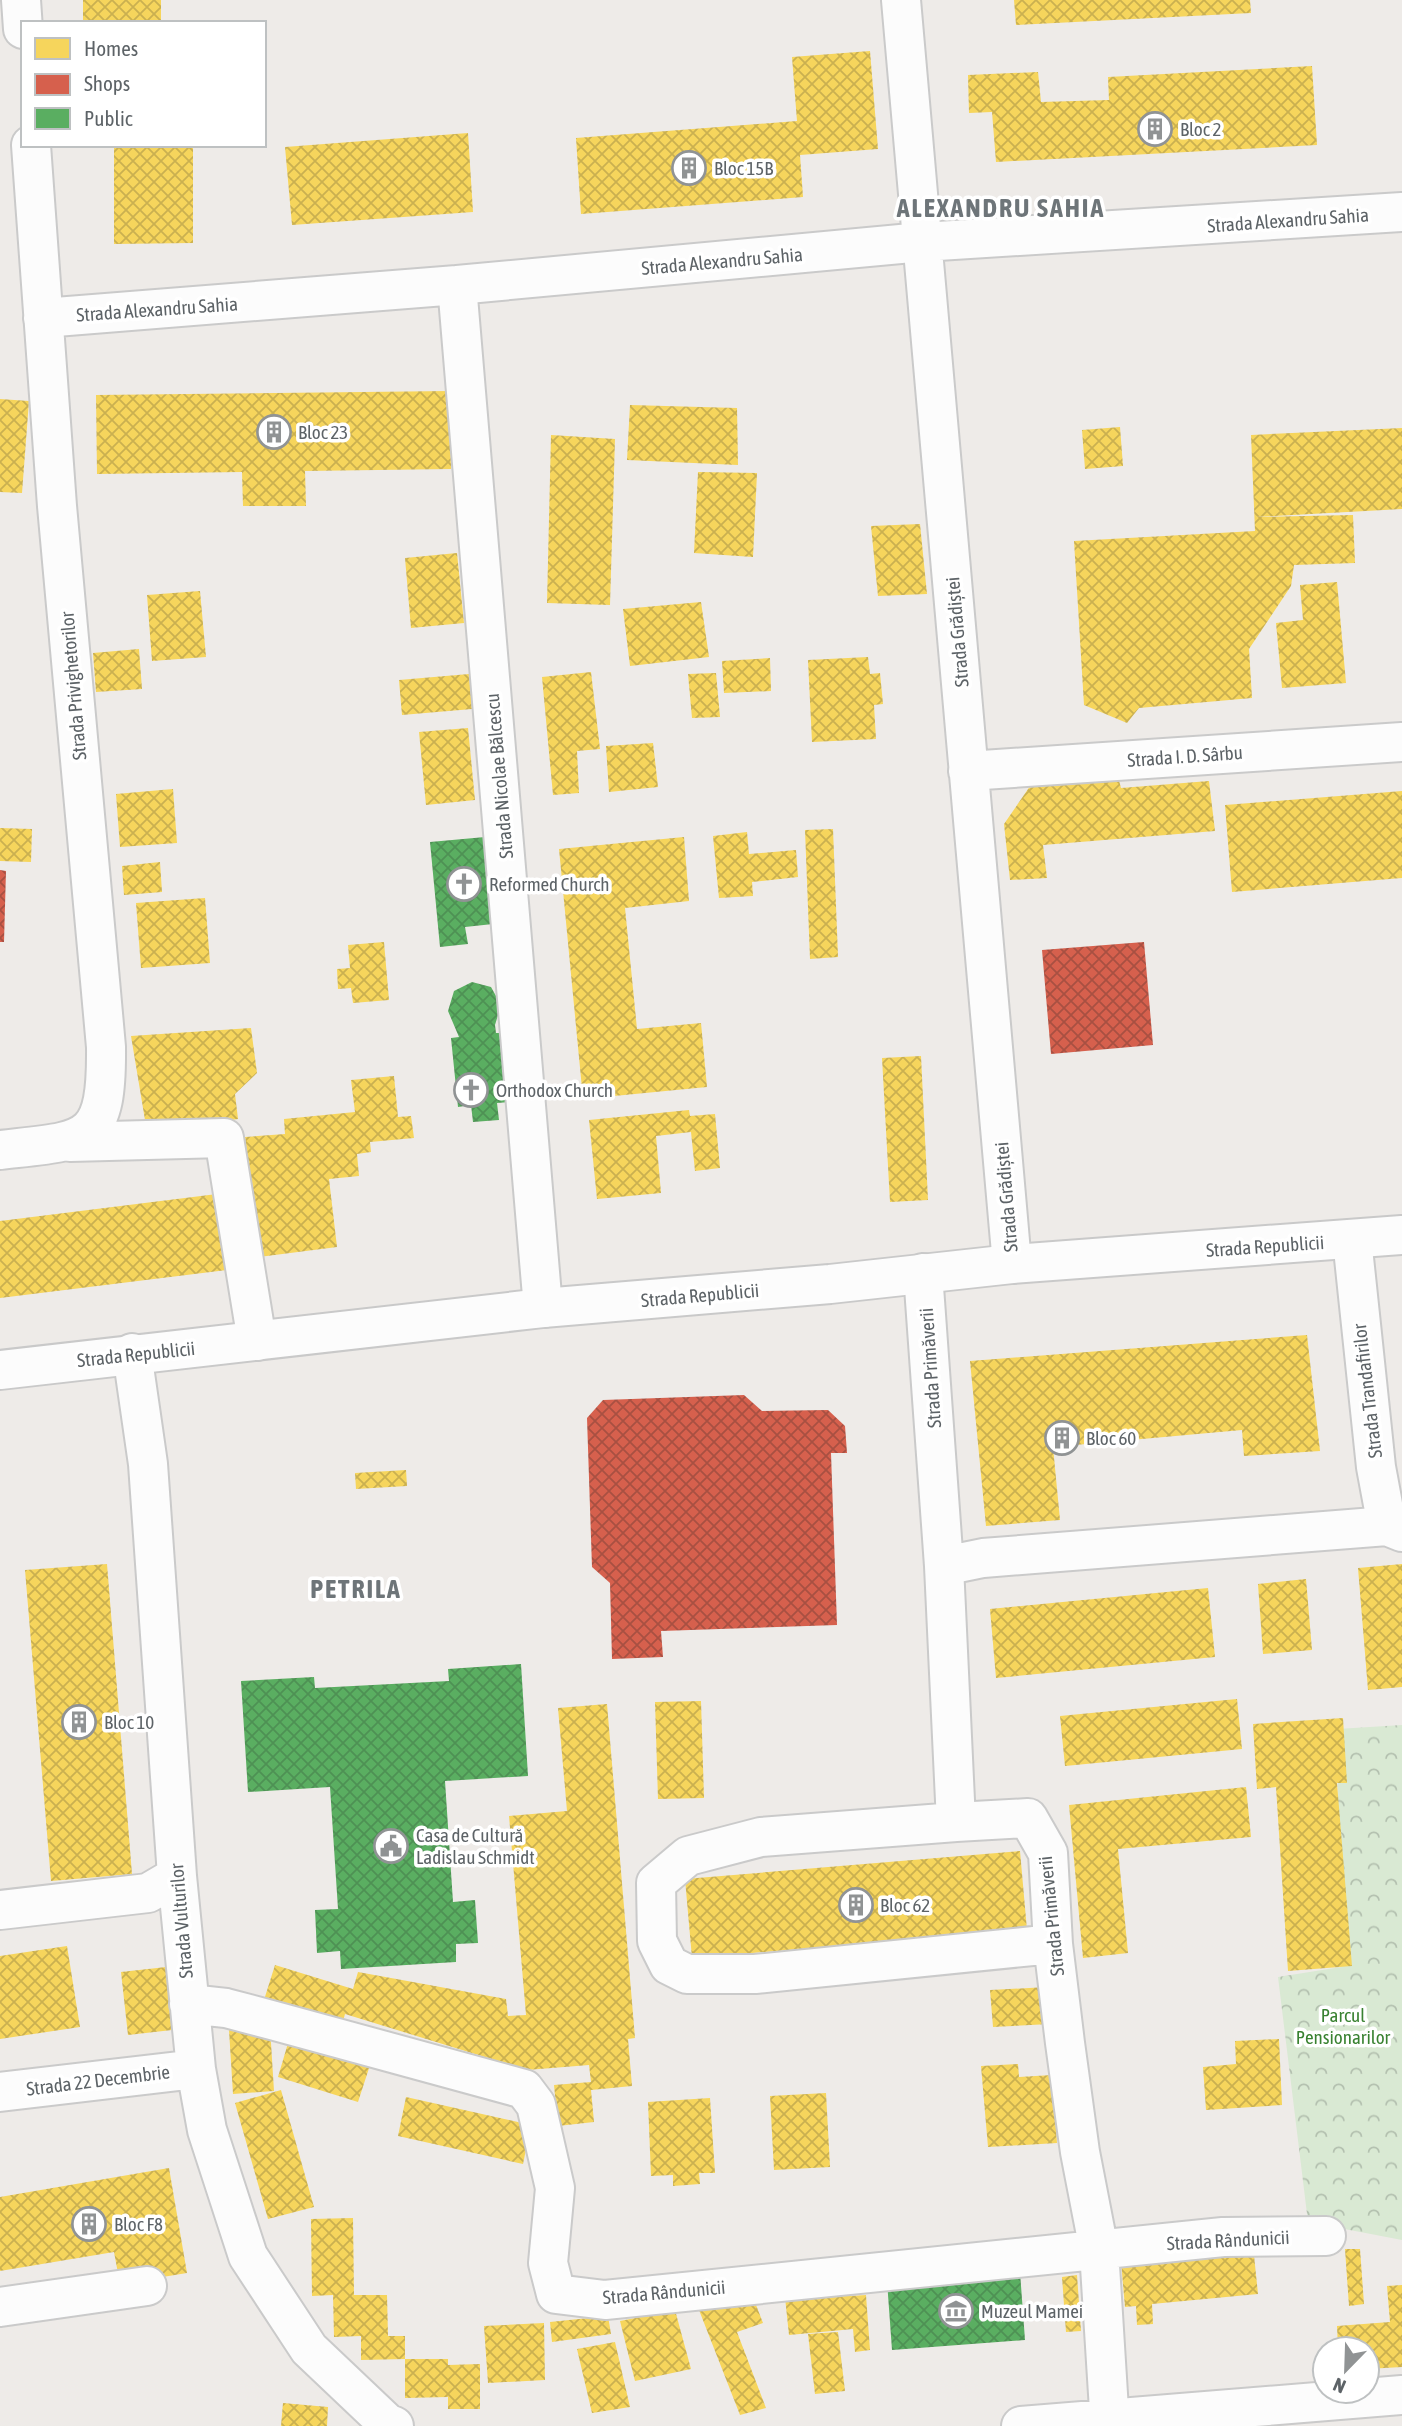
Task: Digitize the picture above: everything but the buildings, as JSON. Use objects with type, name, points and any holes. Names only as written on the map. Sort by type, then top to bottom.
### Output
[{"type":"street","points":[[21,0],[22,21]]},
{"type":"street","name":"Strada Grădiștei","points":[[901,0],[1012,1264]]},
{"type":"street","name":"Strada Privighetorilor","points":[[31,147],[43,318],[106,1047],[106,1093],[98,1121],[70,1142]]},
{"type":"street","name":"Strada Alexandru Sahia","points":[[43,318],[457,285],[922,242],[1402,212]]},
{"type":"street","name":"Strada Nicolae Bălcescu","points":[[457,285],[543,1308]]},
{"type":"street","name":"Strada I. D. Sârbu","points":[[968,771],[1402,742]]},
{"type":"street","points":[[0,1150],[70,1142],[224,1138],[257,1341]]},
{"type":"street","name":"Strada Republicii","points":[[0,1370],[543,1308],[1012,1264],[1402,1235]]},
{"type":"street","name":"Strada Trandafirilor","points":[[1352,1239],[1376,1467],[1395,1529]]},
{"type":"street","name":"Strada Primăverii","points":[[923,1273],[944,1566],[956,1822],[1028,1818],[1048,1853],[1054,1944],[1080,2152],[1099,2250],[1110,2422]]},
{"type":"street","name":"Strada Vulturilor","points":[[132,1353],[148,1464],[177,1876],[195,2069],[207,2130],[248,2256],[309,2349],[387,2423],[394,2426]]},
{"type":"street","points":[[944,1566],[983,1558],[1395,1529]]},
{"type":"street","points":[[956,1822],[761,1838],[688,1856],[656,1883],[657,1941],[669,1965],[688,1974],[755,1975],[1054,1944]]},
{"type":"street","points":[[0,1910],[148,1893],[177,1876]]},
{"type":"street","name":"Strada Rândunicii","points":[[189,2004],[226,2008],[524,2089],[536,2105],[555,2188],[548,2263],[556,2294],[605,2300],[1223,2237],[1326,2236]]},
{"type":"street","name":"Strada 22 Decembrie","points":[[0,2092],[195,2069]]},
{"type":"street","points":[[0,2307],[147,2286]]},
{"type":"street","points":[[1021,2426],[1110,2422],[1402,2395]]},
{"type":"green space","name":"Parcul Pensionarilor","points":[[1402,1725],[1402,2240],[1308,2222],[1278,1977],[1341,1967],[1337,1729]]},
{"type":"place","name":"Bloc 2","points":[[1155,129]]},
{"type":"place","name":"Bloc 15B","points":[[689,168]]},
{"type":"place","name":"Bloc 23","points":[[274,432]]},
{"type":"place","name":"Reformed Church","points":[[464,884]]},
{"type":"place","name":"Orthodox Church","points":[[471,1090]]},
{"type":"place","name":"Bloc 60","points":[[1062,1438]]},
{"type":"place","name":"Bloc 10","points":[[79,1722]]},
{"type":"place","name":"Casa de Cultură Ladislau Schmidt","points":[[391,1846]]},
{"type":"place","name":"Bloc 62","points":[[856,1905]]},
{"type":"place","name":"Bloc F8","points":[[89,2224]]},
{"type":"place","name":"Muzeul Mamei","points":[[956,2311]]},
{"type":"district","name":"ALEXANDRU SAHIA","points":[[1001,208]]},
{"type":"district","name":"PETRILA","points":[[356,1589]]}]
